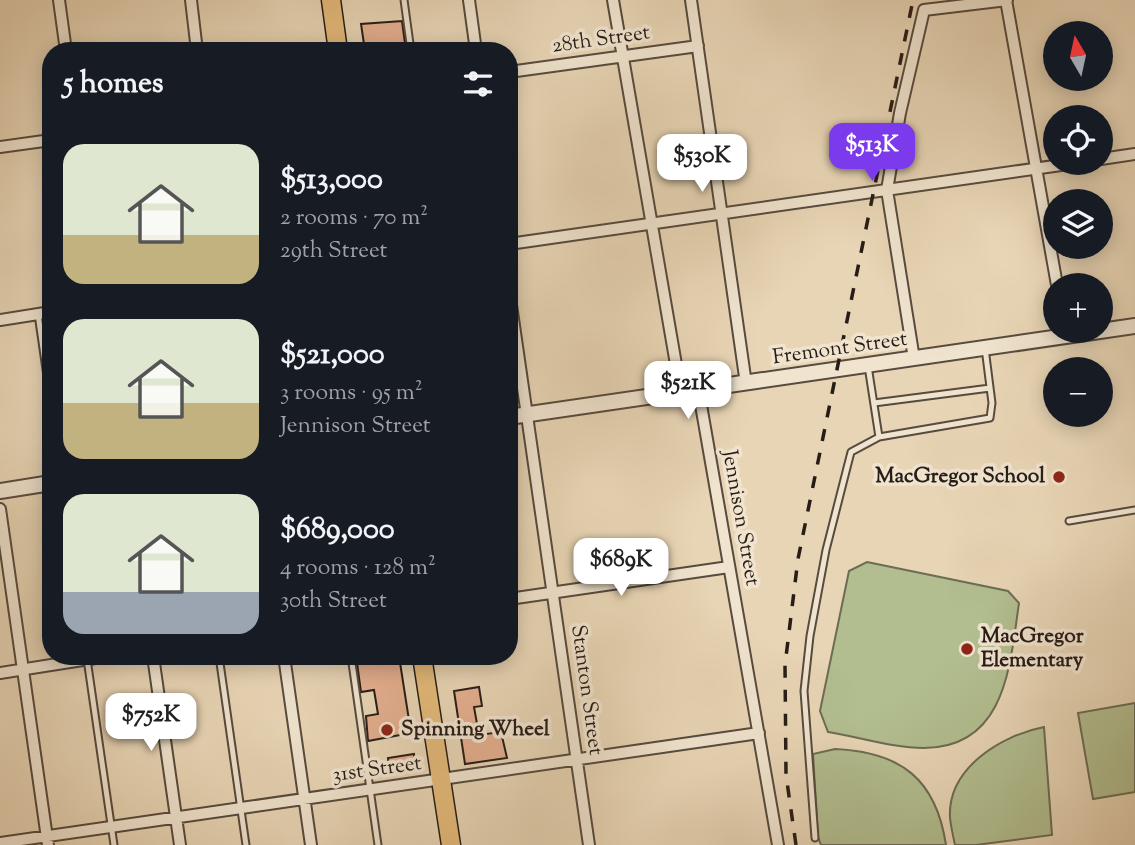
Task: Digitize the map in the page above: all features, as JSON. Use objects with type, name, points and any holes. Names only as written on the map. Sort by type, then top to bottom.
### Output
[{"type":"main road","points":[[331,0],[337,42]]},
{"type":"main road","points":[[423,665],[452,845]]},
{"type":"street","points":[[59,0],[65,42]]},
{"type":"street","points":[[191,0],[196,42]]},
{"type":"street","points":[[469,0],[475,42]]},
{"type":"street","name":"Jennison Street","points":[[613,0],[678,376],[685,393],[701,405],[778,845]]},
{"type":"street","points":[[691,0],[746,384]]},
{"type":"street","points":[[915,359],[887,190],[900,113],[924,10],[1006,0],[1055,273]]},
{"type":"street","name":"28th Street","points":[[518,71],[698,46]]},
{"type":"street","points":[[0,148],[42,141]]},
{"type":"street","points":[[1113,157],[1135,154]]},
{"type":"street","points":[[518,243],[1043,167]]},
{"type":"street","points":[[0,320],[42,314]]},
{"type":"street","name":"Fremont Street","points":[[1113,329],[1135,326]]},
{"type":"street","name":"Fremont Street","points":[[518,416],[868,366],[1043,338]]},
{"type":"street","name":"Stanton Street","points":[[518,349],[589,845]]},
{"type":"street","points":[[0,491],[42,484]]},
{"type":"street","points":[[0,509],[47,841]]},
{"type":"street","points":[[518,598],[729,566]]},
{"type":"street","points":[[0,673],[52,665]]},
{"type":"street","points":[[154,665],[180,845]]},
{"type":"street","points":[[285,665],[311,845]]},
{"type":"street","name":"31st Street","points":[[0,843],[47,841],[240,808],[442,781],[760,733]]},
{"type":"lane","points":[[404,0],[410,42]]},
{"type":"lane","points":[[37,314],[42,346]]},
{"type":"lane","points":[[815,838],[804,691],[810,636],[825,550],[850,452],[879,437],[985,421],[993,411],[985,348]]},
{"type":"lane","points":[[868,366],[879,437]]},
{"type":"lane","points":[[874,403],[990,388]]},
{"type":"lane","points":[[1069,521],[1135,510]]},
{"type":"lane","points":[[88,665],[114,845]]},
{"type":"lane","points":[[220,665],[246,845]]},
{"type":"lane","points":[[352,665],[379,845]]},
{"type":"green space","points":[[867,562],[1008,591],[1019,603],[1007,675],[999,698],[988,718],[973,734],[952,744],[912,748],[828,732],[820,711],[849,571]]},
{"type":"green space","points":[[1135,703],[1135,792],[1093,799],[1078,713]]},
{"type":"green space","points":[[1044,727],[1052,835],[976,845],[955,845],[950,818],[951,800],[967,769],[995,746]]},
{"type":"green space","points":[[835,749],[879,756],[912,773],[934,803],[946,845],[821,845],[818,837],[813,754]]},
{"type":"building","points":[[402,21],[405,42],[364,42],[361,24]]},
{"type":"building","points":[[357,665],[400,665],[411,733],[368,741],[366,716],[378,714],[374,690],[361,692]]},
{"type":"building","points":[[479,687],[482,706],[474,707],[479,735],[501,732],[507,758],[465,764],[454,691]]},
{"type":"building","points":[[414,754],[416,770],[390,774],[388,758]]},
{"type":"railway","points":[[796,845],[786,775],[785,665],[798,559],[913,0]]},
{"type":"place","name":"MacGregor School","points":[[1059,477]]},
{"type":"place","name":"MacGregor Elementary","points":[[967,649]]},
{"type":"place","name":"Spinning Wheel","points":[[387,730]]}]
